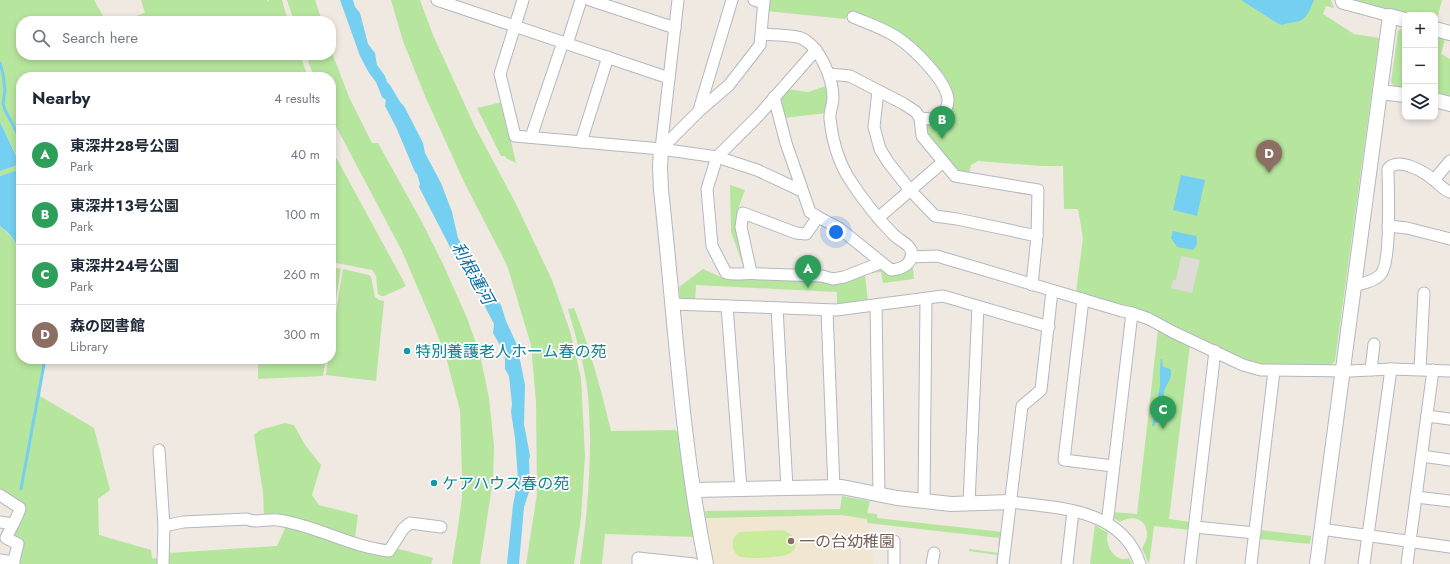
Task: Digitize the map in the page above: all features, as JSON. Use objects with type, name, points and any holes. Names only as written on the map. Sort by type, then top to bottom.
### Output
[{"type":"street","points":[[437,0],[468,5],[515,26],[669,78]]},
{"type":"street","points":[[522,0],[500,74],[515,136],[661,149],[717,157],[757,170],[802,191]]},
{"type":"street","points":[[531,137],[580,0]]},
{"type":"street","points":[[590,0],[675,28]]},
{"type":"street","points":[[678,0],[660,167],[681,398],[706,564]]},
{"type":"street","points":[[699,110],[732,0]]},
{"type":"street","points":[[1341,0],[1342,2],[1402,19]]},
{"type":"street","points":[[661,149],[699,110],[729,85],[760,45],[762,34],[761,1]]},
{"type":"street","points":[[853,16],[894,35],[904,42],[932,68],[945,91],[948,101],[941,118],[920,118]]},
{"type":"street","points":[[1317,564],[1390,16]]},
{"type":"street","points":[[1438,30],[1450,33]]},
{"type":"street","points":[[762,34],[801,38],[816,50],[829,74],[833,98],[829,116],[837,152],[845,172],[878,218],[910,249],[911,257],[907,266],[900,269],[891,270],[880,263],[839,228],[810,212],[786,143],[774,97]]},
{"type":"street","points":[[816,50],[760,114],[717,157],[707,189],[712,246],[726,273],[733,275],[752,272],[761,274],[822,276],[833,278],[844,277],[880,263]]},
{"type":"street","points":[[581,142],[608,58]]},
{"type":"street","points":[[829,74],[850,76],[904,104],[916,112],[920,118],[922,136],[955,176],[1038,190],[1032,285]]},
{"type":"street","points":[[878,91],[874,127],[880,149],[888,162],[910,190],[935,216],[957,219],[1036,236]]},
{"type":"street","points":[[1380,92],[1402,95]]},
{"type":"street","points":[[1438,101],[1450,104]]},
{"type":"street","points":[[1434,180],[1450,160]]},
{"type":"street","points":[[878,218],[943,162]]},
{"type":"street","points":[[1355,286],[1374,280],[1382,275],[1386,266],[1389,218],[1388,168],[1391,164],[1398,163],[1415,168],[1450,192]]},
{"type":"street","points":[[752,272],[741,227],[743,213],[796,233],[806,234],[818,217]]},
{"type":"street","points":[[1388,226],[1407,228],[1450,239]]},
{"type":"street","points":[[911,257],[936,256],[1052,291],[1132,313],[1149,319],[1243,365],[1261,370],[1420,369],[1450,371]]},
{"type":"street","points":[[1003,564],[1022,406],[1041,390],[1052,291]]},
{"type":"street","points":[[1420,369],[1424,293]]},
{"type":"street","points":[[672,304],[827,310],[943,296],[1049,328]]},
{"type":"street","points":[[924,501],[926,299]]},
{"type":"street","points":[[1083,299],[1064,460],[1113,466]]},
{"type":"street","points":[[876,305],[879,495]]},
{"type":"street","points":[[727,306],[741,489]]},
{"type":"street","points":[[970,503],[978,307]]},
{"type":"street","points":[[777,308],[787,488]]},
{"type":"street","points":[[827,310],[834,488]]},
{"type":"street","points":[[1106,522],[1108,516],[1132,313]]},
{"type":"street","points":[[1371,370],[1374,344]]},
{"type":"street","points":[[1190,564],[1215,351]]},
{"type":"street","points":[[1364,564],[1391,369]]},
{"type":"street","points":[[1252,564],[1274,370]]},
{"type":"street","points":[[1407,564],[1433,370]]},
{"type":"street","points":[[1427,416],[1450,419]]},
{"type":"street","points":[[159,450],[164,526],[163,564]]},
{"type":"street","points":[[1422,456],[1450,460]]},
{"type":"street","points":[[694,490],[842,487],[879,495],[951,504],[1011,502],[1073,512],[1096,517],[1118,531],[1129,542],[1137,555],[1140,564]]},
{"type":"street","points":[[0,495],[20,508],[20,512],[12,524],[6,538],[18,544],[14,563],[0,560]]},
{"type":"street","points":[[1416,497],[1450,501]]},
{"type":"street","points":[[1067,564],[1073,512]]},
{"type":"street","points":[[164,526],[183,522],[248,519],[251,521],[275,519],[292,522],[375,549],[389,551],[403,529],[410,523],[441,527]]},
{"type":"street","points":[[0,522],[12,524]]},
{"type":"street","points":[[1195,527],[1255,533]]},
{"type":"street","points":[[1321,529],[1450,547]]},
{"type":"street","points":[[894,541],[894,564]]},
{"type":"street","points":[[638,564],[638,558],[694,564]]},
{"type":"shaded area","points":[[1181,256],[1200,260],[1192,293],[1171,288],[1173,280],[1176,280]]},
{"type":"shaded area","name":"一の台幼稚園","points":[[841,515],[867,519],[867,523],[871,524],[873,564],[712,564],[706,518]]},
{"type":"green space","points":[[0,0],[94,0],[103,16],[16,16],[16,60],[302,60],[306,72],[16,72],[16,155],[0,122]]},
{"type":"green space","points":[[141,0],[267,0],[268,2],[269,0],[282,0],[287,16],[136,16],[145,13]]},
{"type":"green space","points":[[287,0],[315,0],[320,16],[292,16]]},
{"type":"green space","points":[[391,0],[420,0],[433,35],[475,127],[517,206],[552,280],[570,331],[581,378],[585,455],[581,518],[574,564],[526,564],[537,494],[536,402],[531,345],[507,265],[465,184],[425,96],[403,41]]},
{"type":"green space","points":[[767,0],[1331,0],[1334,8],[1326,6],[1323,14],[1354,34],[1379,38],[1335,361],[1330,366],[1261,365],[1246,361],[1076,293],[1083,238],[1078,209],[1064,209],[1063,166],[1042,166],[978,161],[971,165],[969,174],[957,173],[924,129],[927,125],[942,125],[949,115],[951,99],[949,87],[871,21],[847,16],[845,19],[766,11]]},
{"type":"green space","points":[[1351,0],[1442,0],[1438,15],[1438,12],[1402,12],[1402,14]]},
{"type":"green space","points":[[1402,29],[1402,88],[1395,87],[1391,82],[1398,31]]},
{"type":"green space","points":[[1438,37],[1445,39],[1441,54],[1450,59],[1450,97],[1438,93]]},
{"type":"green space","points":[[308,60],[335,60],[349,97],[372,143],[378,143],[423,224],[443,264],[467,318],[480,355],[489,398],[494,446],[493,480],[480,564],[452,564],[462,498],[462,476],[460,410],[446,357],[402,251],[336,126],[336,72],[312,72]]},
{"type":"green space","points":[[826,86],[829,98],[826,113],[784,118],[780,97],[787,89],[808,92]]},
{"type":"green space","points":[[502,102],[516,163],[505,156],[501,156],[477,108]]},
{"type":"green space","points":[[336,157],[406,286],[381,296],[378,294],[376,276],[372,270],[336,263]]},
{"type":"green space","points":[[16,165],[16,171],[0,176],[0,171]]},
{"type":"green space","points":[[730,185],[745,190],[739,206],[738,224],[746,264],[744,268],[731,232]]},
{"type":"green space","points":[[0,226],[11,236],[16,246],[16,364],[43,364],[40,396],[94,428],[110,490],[98,499],[99,535],[151,550],[152,558],[159,559],[159,564],[16,564],[9,537],[22,512],[0,492]]},
{"type":"green space","points":[[336,268],[341,269],[336,298]]},
{"type":"green space","points":[[878,268],[888,275],[906,272],[913,268],[914,279],[883,283],[881,272],[865,274],[868,302],[837,306],[837,292],[696,285],[695,300],[683,300],[680,297],[679,287],[703,269],[723,278],[734,280],[746,277],[793,279]]},
{"type":"green space","points":[[343,269],[369,275],[371,277],[375,297],[384,301],[376,381],[326,375],[327,364],[336,364],[336,312]]},
{"type":"green space","points":[[574,308],[595,369],[611,431],[675,430],[679,433],[696,537],[605,534],[602,564],[580,564],[588,498],[590,433],[589,404],[586,382],[568,309]]},
{"type":"green space","points":[[1158,330],[1190,345],[1169,519],[1190,522],[1190,530],[1154,526],[1149,564],[1142,548],[1146,541],[1147,535],[1144,524],[1140,520],[1134,518],[1120,522],[1112,517],[1113,512],[1137,514]]},
{"type":"green space","points":[[258,364],[325,364],[323,376],[258,379]]},
{"type":"green space","points":[[285,423],[294,425],[305,445],[321,465],[312,495],[319,505],[358,515],[355,538],[310,523],[264,516],[263,492],[254,435],[260,430]]},
{"type":"green space","points":[[842,496],[870,501],[867,513],[877,514],[877,518],[1003,532],[1001,546],[998,546],[999,538],[867,523],[867,519],[841,515],[706,518],[705,511],[840,509]]},
{"type":"green space","points":[[1095,525],[1108,533],[1107,537],[1109,547],[1115,556],[1124,559],[1129,558],[1132,564],[1090,564]]},
{"type":"green space","points":[[286,526],[395,548],[433,558],[431,564],[168,564],[169,553],[277,546]]},
{"type":"green space","points":[[783,530],[792,535],[796,542],[793,550],[787,555],[766,558],[745,558],[737,555],[733,548],[734,538],[740,532]]},
{"type":"green space","points":[[1260,530],[1311,536],[1310,544],[1259,539]]},
{"type":"green space","points":[[969,549],[999,553],[998,564],[996,564],[997,555],[969,551]]},
{"type":"water","name":"利根運河","points":[[340,0],[353,0],[355,7],[360,13],[368,44],[375,53],[377,65],[404,106],[423,143],[425,153],[441,183],[452,212],[458,238],[484,282],[501,305],[506,321],[517,345],[525,385],[524,424],[530,456],[530,489],[524,507],[519,564],[507,564],[513,505],[518,479],[509,376],[505,369],[505,359],[501,347],[493,333],[494,324],[477,291],[475,290],[475,286],[452,251],[419,187],[420,184],[417,174],[385,106],[386,100],[382,97],[376,82],[369,73],[360,56]]},
{"type":"water","points":[[1241,0],[1314,0],[1308,14],[1305,17],[1299,21],[1282,25]]},
{"type":"water","points":[[0,122],[16,156],[16,165],[0,171]]},
{"type":"water","points":[[16,171],[16,244],[7,231],[0,226],[0,176]]},
{"type":"water","points":[[1181,175],[1205,180],[1197,216],[1173,210]]},
{"type":"water","points":[[1173,231],[1196,236],[1197,242],[1193,250],[1177,247],[1171,238]]},
{"type":"water","points":[[1161,359],[1163,367],[1170,369],[1171,371],[1164,393],[1167,417],[1163,424],[1157,422],[1154,426],[1152,426],[1160,386]]},
{"type":"waterway","points":[[0,63],[5,90],[3,104],[16,131]]},
{"type":"waterway","points":[[21,489],[44,364]]},
{"type":"place","name":"東深井１３号公園","points":[[942,139]]},
{"type":"place","name":"森の図書館","points":[[1269,173]]},
{"type":"place","name":"東深井28号公園","points":[[808,288]]},
{"type":"place","name":"特別養護老人ホーム春の苑","points":[[407,351]]},
{"type":"place","name":"東深井２４号公園","points":[[1163,429]]},
{"type":"place","name":"ケアハウス春の苑","points":[[434,483]]},
{"type":"place","name":"一の台幼稚園","points":[[791,541]]}]
